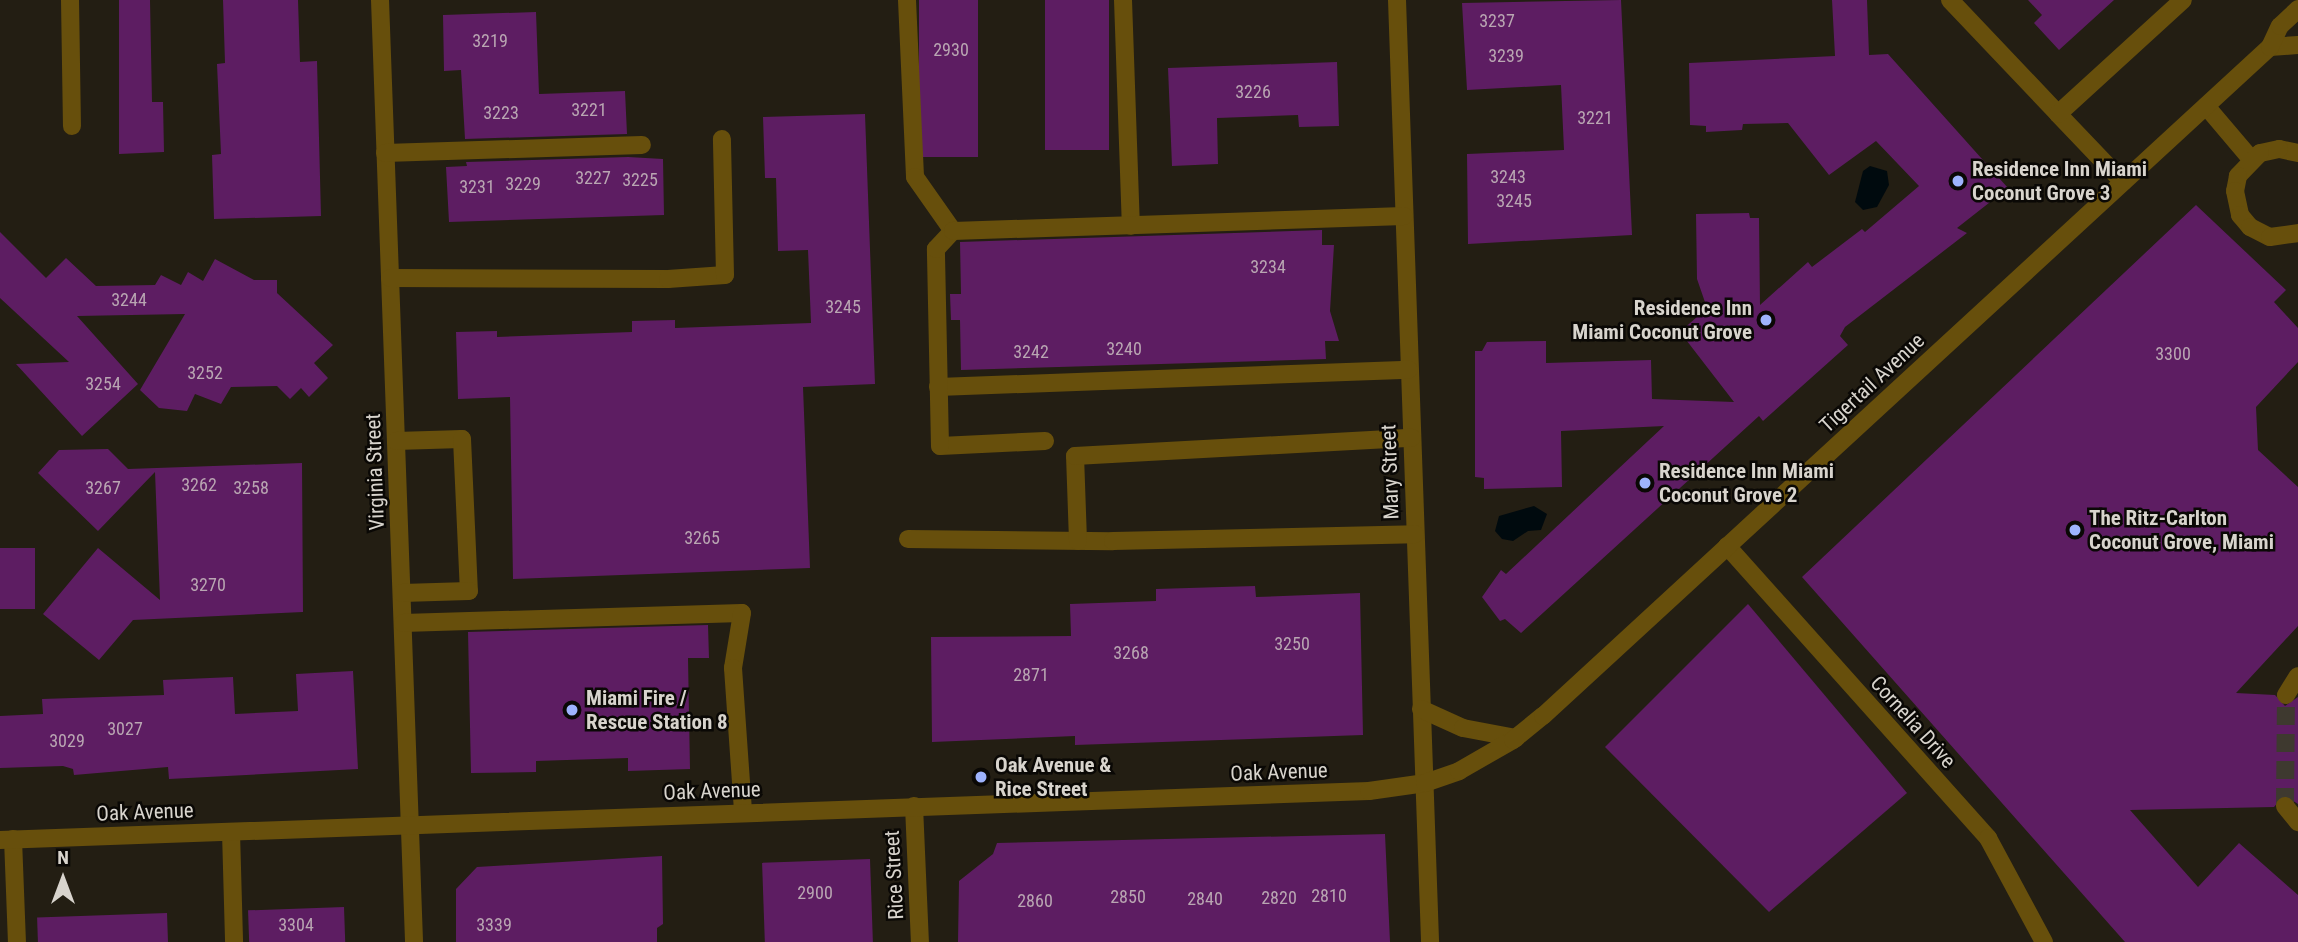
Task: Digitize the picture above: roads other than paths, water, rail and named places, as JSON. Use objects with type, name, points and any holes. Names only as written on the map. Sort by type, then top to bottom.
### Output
[{"type":"street","points":[[70,0],[72,126]]},
{"type":"street","name":"Virginia Street","points":[[380,0],[414,942]]},
{"type":"street","points":[[907,0],[915,177],[953,231]]},
{"type":"street","points":[[1123,0],[1131,226]]},
{"type":"street","name":"Mary Street","points":[[1397,0],[1430,942]]},
{"type":"street","points":[[1950,0],[2123,182]]},
{"type":"street","points":[[2058,114],[2183,0]]},
{"type":"street","name":"Tigertail Avenue","points":[[1425,783],[1479,761],[1516,738],[2270,47],[2280,26],[2298,9]]},
{"type":"street","points":[[2270,47],[2298,45]]},
{"type":"street","points":[[2206,106],[2251,159]]},
{"type":"street","points":[[390,278],[668,279],[725,275],[722,139]]},
{"type":"street","points":[[385,153],[642,145]]},
{"type":"street","points":[[2298,153],[2279,149],[2251,159],[2236,184],[2241,215],[2250,227],[2270,237],[2298,233]]},
{"type":"street","points":[[1045,441],[940,446],[936,249],[953,231],[1404,216]]},
{"type":"street","points":[[938,387],[1409,370]]},
{"type":"street","points":[[1077,541],[1074,456],[1412,438]]},
{"type":"street","points":[[396,441],[462,439],[469,591],[402,593]]},
{"type":"street","points":[[908,539],[1077,541],[1415,534]]},
{"type":"street","name":"Cornelia Drive","points":[[1727,546],[1988,838],[2022,895],[2044,942]]},
{"type":"street","points":[[403,623],[742,613],[733,668],[743,812]]},
{"type":"street","points":[[2286,695],[2298,676]]},
{"type":"street","points":[[1421,709],[1470,730],[1516,738]]},
{"type":"street","name":"Oak Avenue","points":[[7,840],[1369,791],[1425,783]]},
{"type":"street","name":"Rice Street","points":[[914,806],[920,942]]},
{"type":"street","points":[[2285,806],[2298,822]]},
{"type":"street","points":[[231,832],[234,942]]},
{"type":"street","points":[[7,840],[17,942]]},
{"type":"tunnel","points":[[2285,806],[2286,695]]},
{"type":"place","name":"Residence Inn Miami Coconut Grove 3","points":[[1958,181]]},
{"type":"place","name":"Residence Inn Miami Coconut Grove","points":[[1766,320]]},
{"type":"place","name":"Residence Inn Miami Coconut Grove 2","points":[[1645,483]]},
{"type":"place","name":"The Ritz-Carlton Coconut Grove, Miami","points":[[2075,530]]},
{"type":"place","name":"Miami Fire / Rescue Station 8","points":[[572,710]]},
{"type":"place","name":"Oak Avenue & Rice Street","points":[[981,777]]}]
